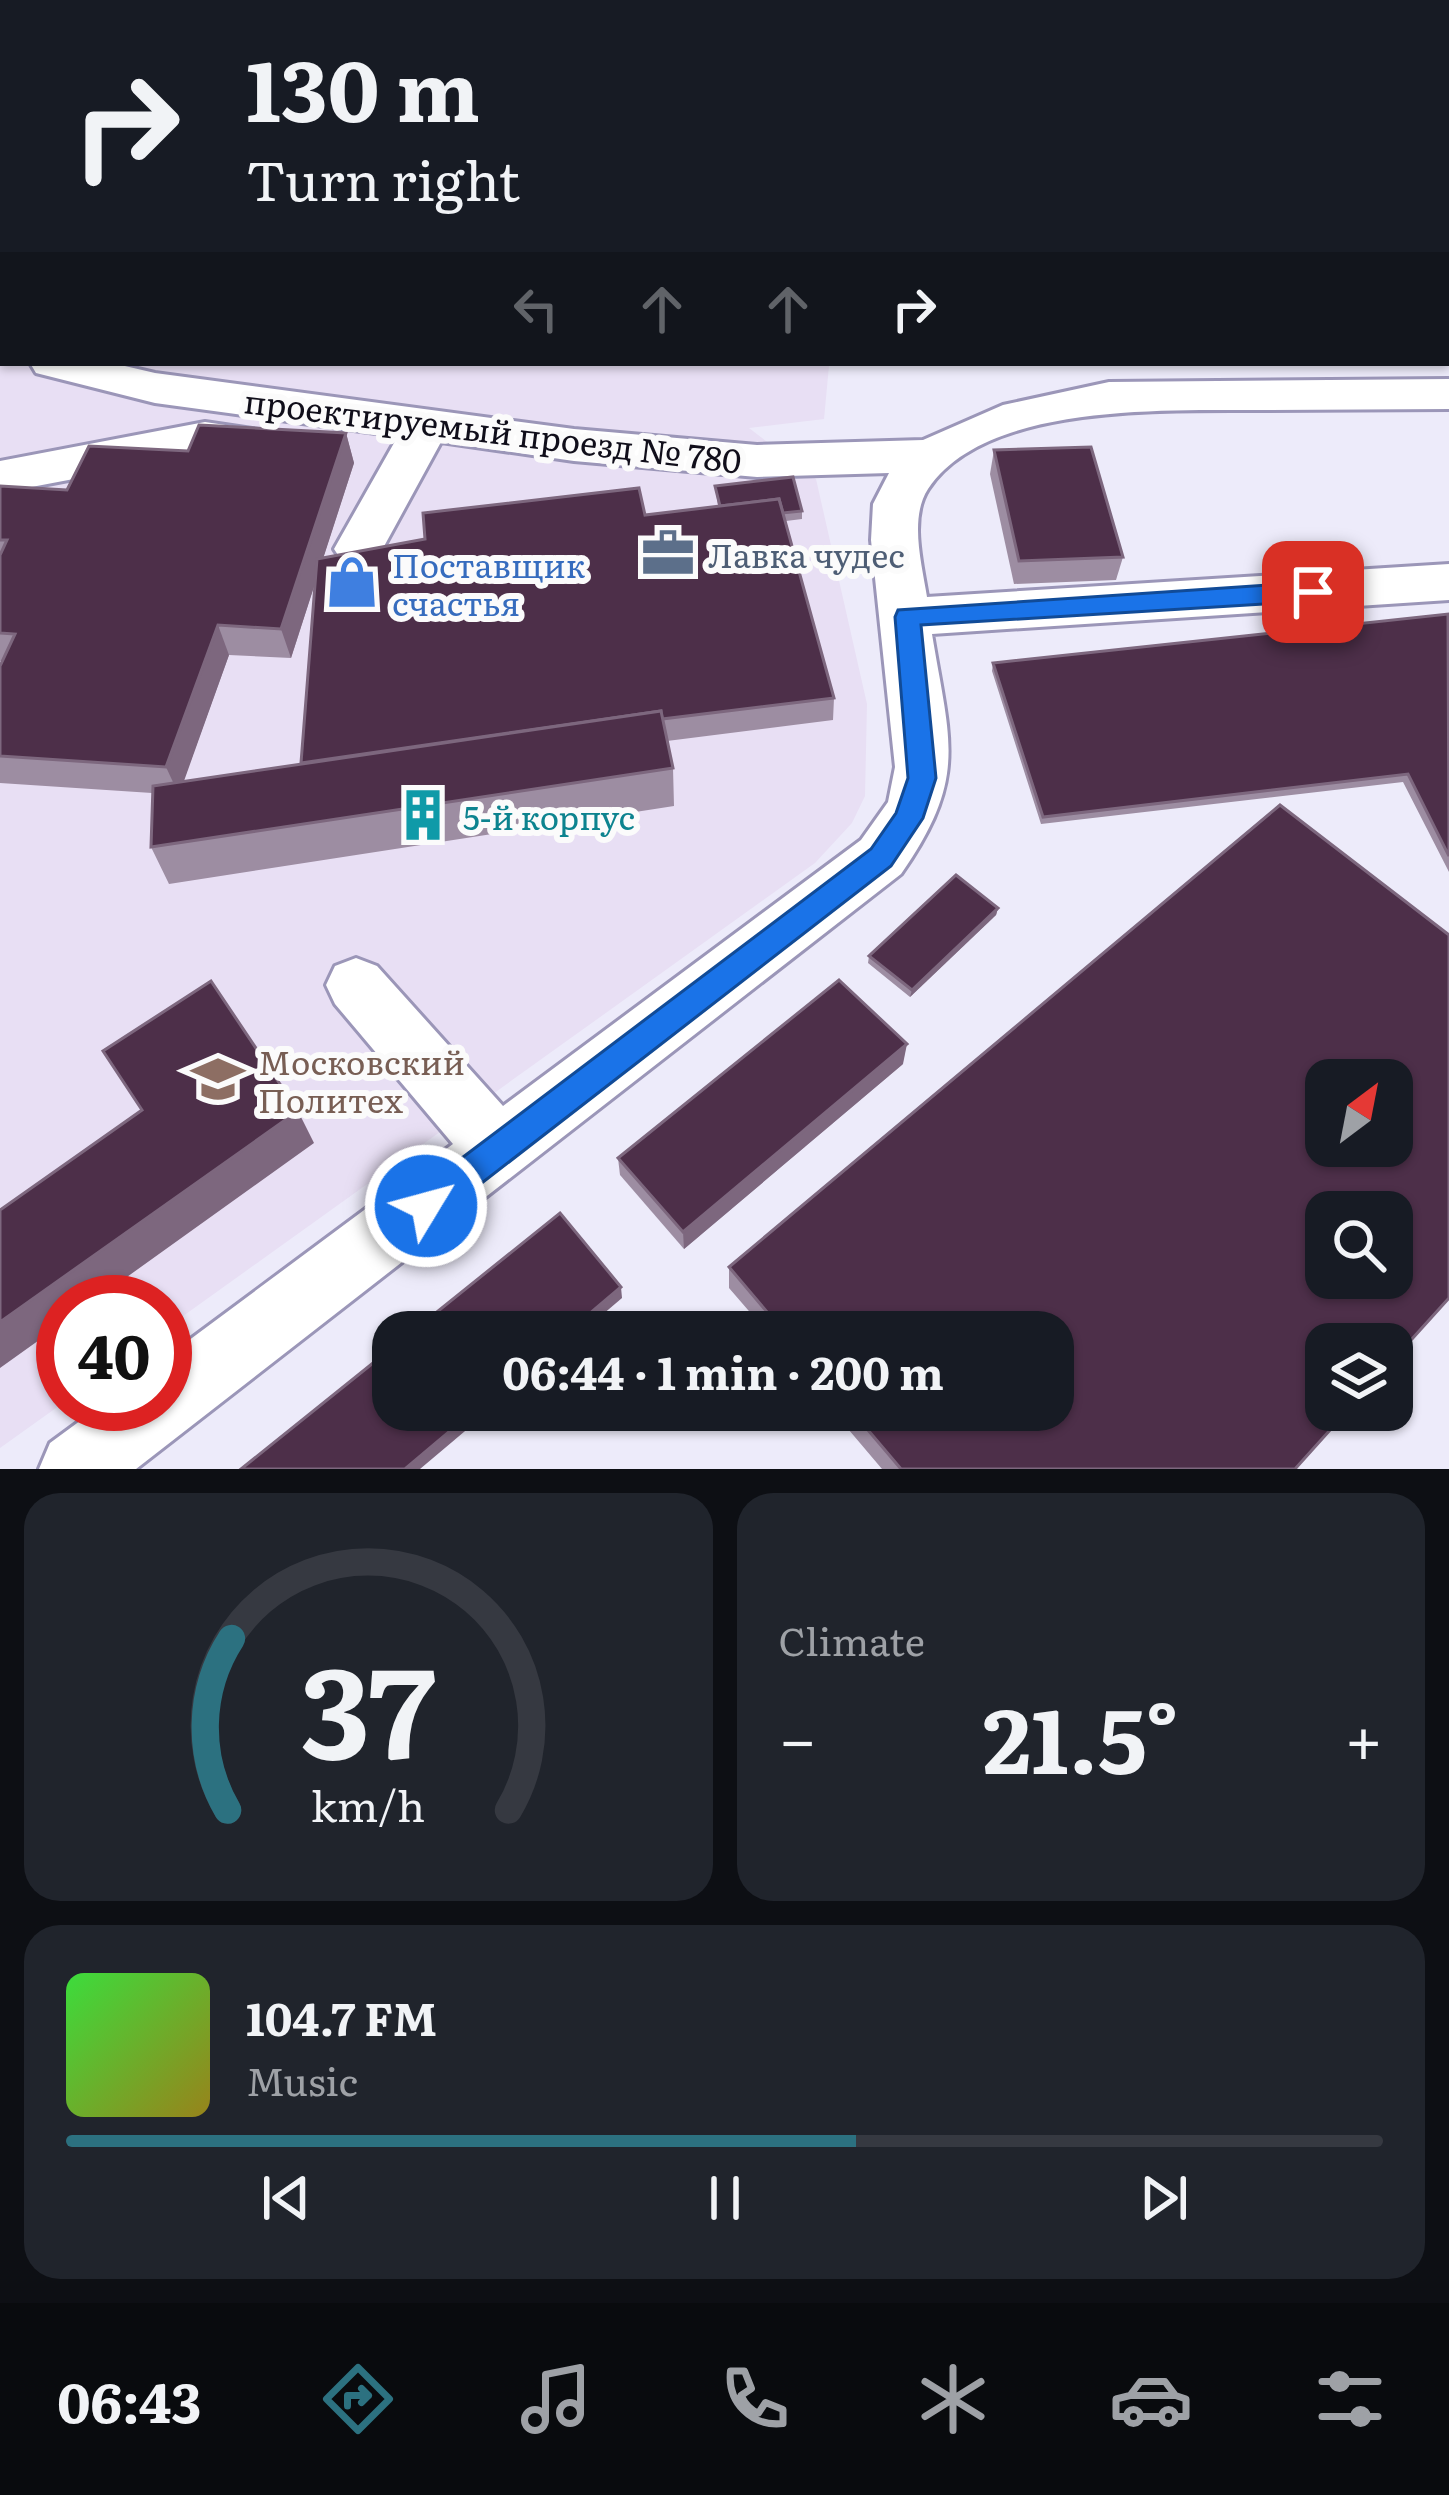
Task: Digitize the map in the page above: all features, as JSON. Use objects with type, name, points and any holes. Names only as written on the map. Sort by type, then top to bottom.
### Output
[{"type":"street","name":"проектируемый проезд № 780","points":[[64,366],[418,441],[574,445],[758,461],[936,456]]},
{"type":"street","points":[[192,1382],[881,857],[909,818],[922,778],[908,617],[893,528],[897,500],[916,473],[936,456],[996,423],[1065,403],[1108,397],[1449,394]]},
{"type":"street","points":[[0,477],[206,438],[418,441],[359,549]]},
{"type":"street","points":[[908,617],[1449,583]]},
{"type":"street","points":[[356,985],[500,1150]]},
{"type":"street","points":[[76,1469],[127,1431]]},
{"type":"shaded area","points":[[0,366],[829,366],[824,419],[749,428],[816,479],[867,704],[865,796],[852,823],[815,863],[192,1310],[192,1275],[36,1275],[36,1422],[0,1448]]},
{"type":"building","points":[[199,425],[346,433],[281,629],[218,625],[166,767],[0,756],[0,666],[15,634],[0,633],[0,555],[7,540],[0,540],[0,486],[67,490],[89,446],[188,451]]},
{"type":"building","points":[[1091,447],[1123,557],[1019,561],[994,450]]},
{"type":"building","points":[[793,477],[802,511],[783,513],[779,499],[720,506],[715,486]]},
{"type":"building","points":[[639,488],[645,515],[779,499],[834,698],[662,719],[661,711],[301,763],[317,559],[425,539],[423,513]]},
{"type":"building","points":[[1448,614],[1449,856],[1408,774],[1043,817],[993,663]]},
{"type":"building","points":[[661,711],[673,768],[151,847],[153,786]]},
{"type":"building","points":[[1280,805],[1449,935],[1449,1298],[1413,1338],[1413,1323],[1305,1323],[1305,1431],[1329,1431],[1295,1469],[901,1469],[869,1431],[1074,1431],[1074,1311],[766,1311],[729,1267]]},
{"type":"building","points":[[956,875],[998,908],[912,990],[869,956]]},
{"type":"building","points":[[839,980],[907,1044],[683,1232],[618,1158]]},
{"type":"building","points":[[211,981],[298,1111],[66,1275],[36,1275],[36,1297],[0,1322],[0,1210],[142,1110],[103,1051]]},
{"type":"building","points":[[560,1213],[621,1287],[593,1311],[438,1311]]},
{"type":"building","points":[[372,1364],[372,1431],[450,1431],[405,1469],[241,1469]]},
{"type":"place","name":"Лавка чудес","points":[[668,553]]},
{"type":"place","name":"Поставщик счастья","points":[[352,582]]},
{"type":"place","name":"5-й корпус","points":[[423,815]]},
{"type":"place","name":"Московский Политех","points":[[218,1079]]},
{"type":"route","points":[[426,1206],[881,857],[909,818],[922,778],[908,617],[1313,592]]}]
